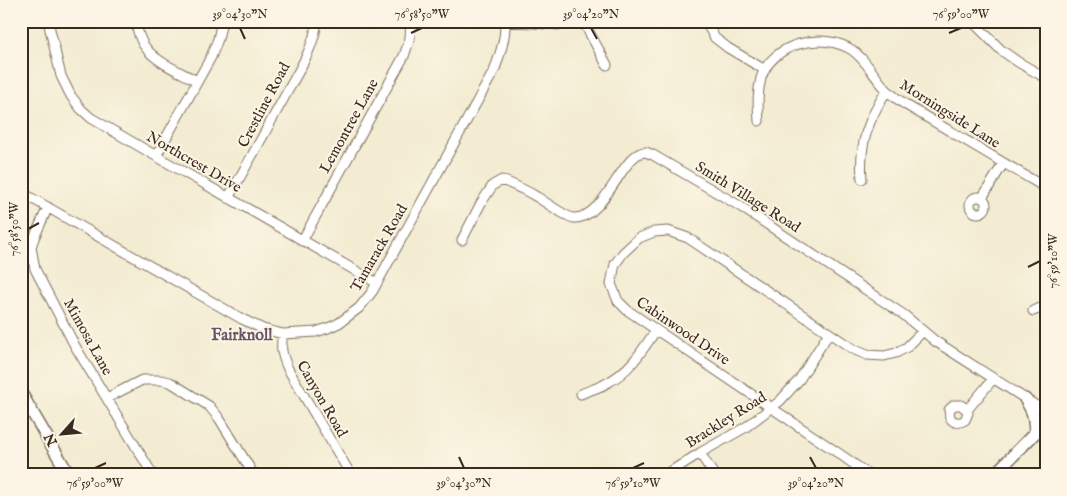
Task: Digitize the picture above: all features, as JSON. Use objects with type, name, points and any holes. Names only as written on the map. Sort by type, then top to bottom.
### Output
[{"type":"main road","points":[[21,392],[69,475]]},
{"type":"main road","points":[[1025,399],[1041,430]]},
{"type":"main road","points":[[994,475],[1041,430],[1043,418],[1046,414]]},
{"type":"street","name":"Northcrest Drive","points":[[48,21],[61,76],[80,109],[91,118],[377,283]]},
{"type":"street","points":[[135,21],[142,43],[150,53],[167,65],[197,81]]},
{"type":"street","points":[[156,156],[211,57],[222,21]]},
{"type":"street","name":"Crestline Road","points":[[228,198],[306,56],[314,39],[317,21]]},
{"type":"street","name":"Lemontree Lane","points":[[302,241],[404,56],[410,38],[411,21]]},
{"type":"street","points":[[504,21],[561,25],[571,21]]},
{"type":"street","name":"Tamarack Road","points":[[21,192],[242,319],[263,329],[283,334],[316,332],[328,328],[339,323],[359,308],[372,292],[495,69],[502,47],[505,29],[504,21]]},
{"type":"street","points":[[584,21],[607,65]]},
{"type":"street","points":[[705,21],[715,38],[765,70]]},
{"type":"street","points":[[972,21],[1001,50],[1045,77]]},
{"type":"street","name":"Morningside Lane","points":[[759,121],[757,98],[761,77],[769,63],[784,51],[801,43],[821,40],[837,43],[852,50],[866,63],[887,90],[906,105],[1046,188]]},
{"type":"street","points":[[862,179],[862,149],[866,130],[876,107],[887,90]]},
{"type":"street","name":"Smith Village Road","points":[[462,240],[481,203],[493,185],[502,180],[531,194],[572,218],[584,217],[593,211],[605,197],[631,160],[638,154],[645,152],[738,205],[904,315],[935,341],[1046,414]]},
{"type":"street","points":[[982,198],[1003,164]]},
{"type":"street","name":"Mimosa Lane","points":[[48,207],[31,248],[35,269],[75,346],[153,475]]},
{"type":"street","name":"Cabinwood Drive","points":[[869,475],[627,310],[618,301],[611,284],[614,264],[639,238],[654,232],[668,231],[688,238],[829,333],[867,355],[884,356],[896,353],[907,347],[923,331]]},
{"type":"street","points":[[1033,311],[1046,306]]},
{"type":"street","points":[[581,394],[606,384],[622,374],[636,360],[656,330]]},
{"type":"street","name":"Brackley Road","points":[[665,475],[746,427],[780,402],[799,380],[829,333]]},
{"type":"street","name":"Canyon Road","points":[[283,334],[282,355],[288,369],[351,475]]},
{"type":"street","points":[[967,410],[993,379]]},
{"type":"street","points":[[107,398],[142,380],[170,382],[209,406],[219,418],[254,475]]},
{"type":"street","points":[[700,453],[714,475]]},
{"type":"district","name":"Fairknoll","points":[[242,336]]}]
